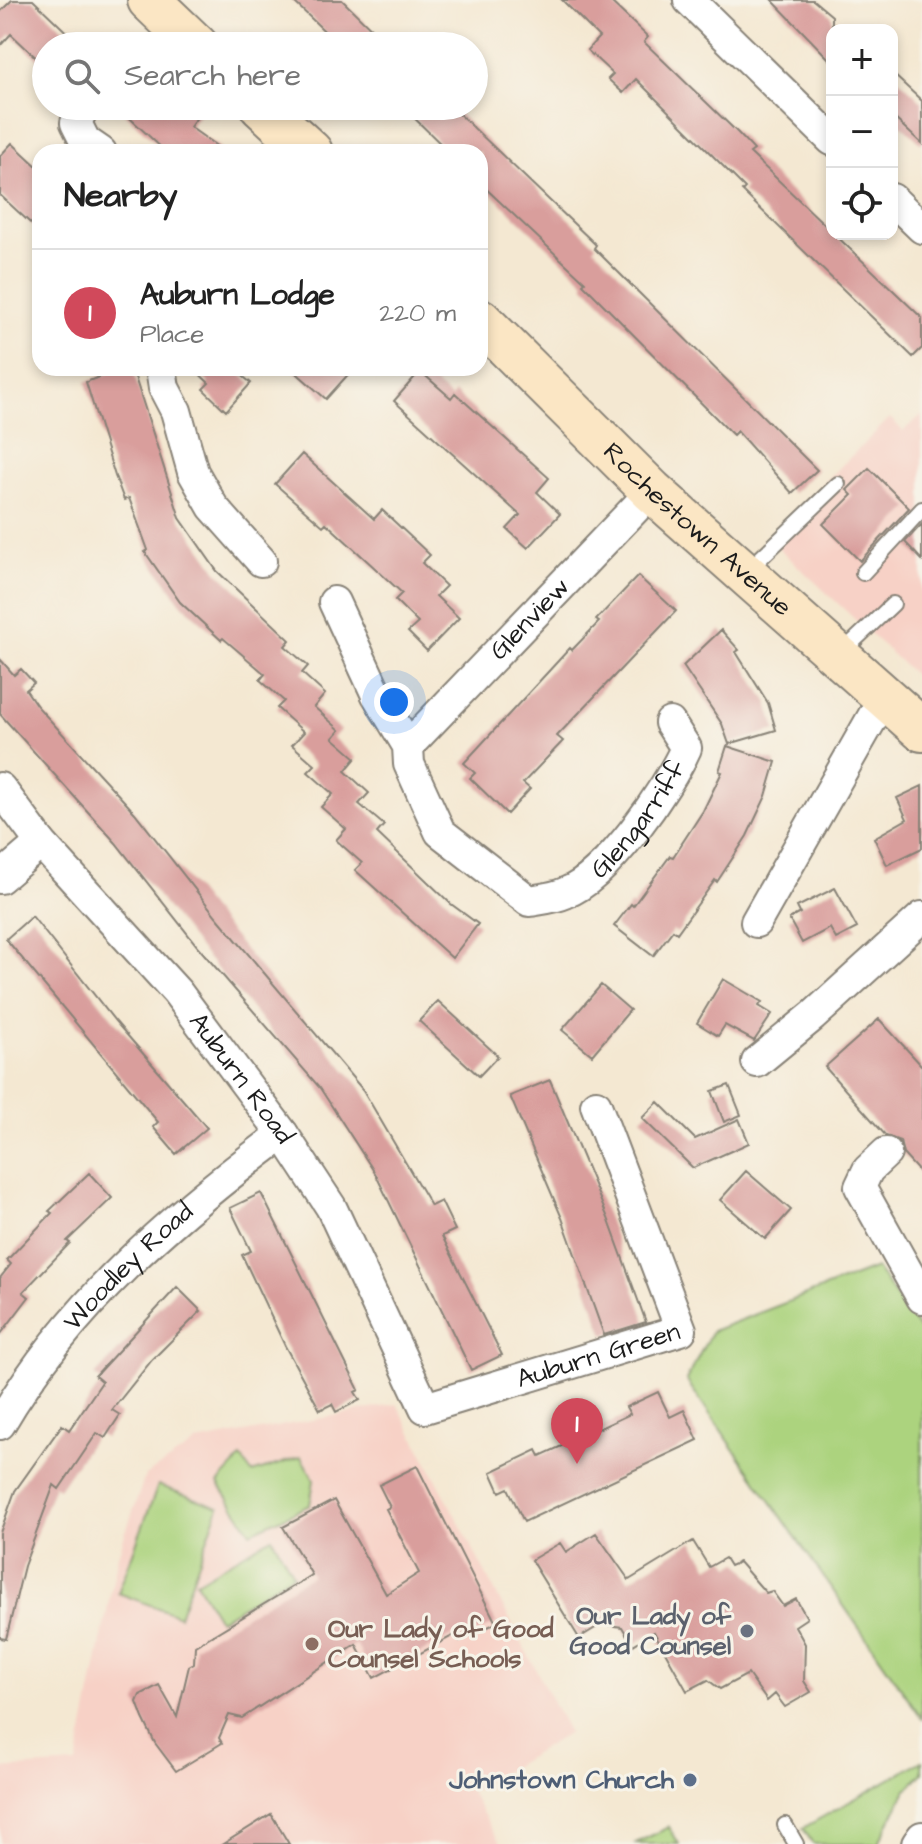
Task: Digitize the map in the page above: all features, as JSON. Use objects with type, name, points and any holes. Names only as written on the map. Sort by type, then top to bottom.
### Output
[{"type":"main road","points":[[276,120],[302,144]]},
{"type":"main road","name":"Rochestown Avenue","points":[[488,328],[652,491],[836,658],[922,730]]},
{"type":"street","points":[[689,0],[826,134]]},
{"type":"street","points":[[77,120],[76,123],[89,144]]},
{"type":"street","points":[[898,205],[922,228]]},
{"type":"street","points":[[162,376],[164,388],[176,411],[193,472],[213,507],[261,561]]},
{"type":"street","name":"Glenview","points":[[408,746],[652,491]]},
{"type":"street","points":[[334,602],[377,695],[408,746]]},
{"type":"street","points":[[756,922],[883,699]]},
{"type":"street","name":"Glengarriff","points":[[408,746],[409,764],[440,832],[529,901],[568,893],[600,867],[673,778],[686,748],[670,723]]},
{"type":"street","name":"Auburn Road","points":[[0,788],[41,843],[177,992],[283,1134],[331,1207],[425,1408]]},
{"type":"street","points":[[0,878],[41,843]]},
{"type":"street","points":[[757,1062],[813,1016],[922,917]]},
{"type":"street","name":"Auburn Green","points":[[425,1408],[681,1330],[596,1105]]},
{"type":"street","name":"Woodley Road","points":[[0,1424],[73,1318],[116,1274],[235,1169],[283,1134]]},
{"type":"street","points":[[886,1153],[868,1170],[860,1187],[922,1298]]},
{"type":"street","points":[[917,1844],[922,1837]]},
{"type":"lane","points":[[743,574],[838,484]]},
{"type":"lane","points":[[863,573],[922,509]]},
{"type":"lane","points":[[836,658],[893,604]]},
{"type":"lane","points":[[785,1825],[796,1844]]},
{"type":"shaded area","points":[[922,415],[922,682],[768,538],[890,418],[903,431]]},
{"type":"shaded area","name":"Our Lady of Good Counsel Schools","points":[[397,1404],[569,1733],[470,1792],[501,1844],[0,1844],[0,1769],[77,1764],[118,1555],[145,1476],[197,1442]]},
{"type":"green space","points":[[876,1268],[922,1333],[922,1718],[686,1380],[712,1331]]},
{"type":"green space","points":[[301,1457],[314,1480],[310,1505],[251,1532],[218,1483],[241,1458],[252,1473]]},
{"type":"green space","points":[[158,1485],[219,1507],[179,1616],[118,1593]]},
{"type":"green space","points":[[272,1537],[293,1574],[219,1620],[196,1582]]},
{"type":"green space","points":[[922,1761],[922,1773],[906,1790],[878,1844],[813,1844],[803,1828]]},
{"type":"green space","points":[[669,1827],[679,1844],[634,1844]]},
{"type":"building","points":[[12,0],[33,0],[66,32],[32,32],[32,54],[11,34],[0,46],[0,12]]},
{"type":"building","points":[[292,0],[342,0],[375,32],[325,32]]},
{"type":"building","points":[[562,0],[609,0],[648,37],[644,42],[738,133],[754,150],[750,153],[826,226],[826,240],[841,240],[922,318],[922,348],[913,357],[742,191],[745,188],[636,79],[623,93],[608,79],[613,74],[587,50],[599,37]]},
{"type":"building","points":[[772,0],[813,0],[832,16],[832,24],[826,24],[826,56]]},
{"type":"building","points":[[898,79],[922,101],[922,144],[898,122]]},
{"type":"building","points":[[132,120],[195,120],[190,127],[214,144],[157,144]]},
{"type":"building","points":[[416,120],[466,120],[596,245],[594,248],[817,470],[792,493],[737,431],[733,435],[583,284],[585,282],[488,191],[488,144],[441,144]]},
{"type":"building","points":[[12,143],[32,162],[32,225],[0,195],[0,156]]},
{"type":"building","points":[[101,376],[135,376],[180,518],[217,571],[290,640],[285,646],[308,666],[302,673],[325,694],[314,707],[340,730],[333,738],[356,758],[345,771],[369,793],[359,804],[384,825],[377,833],[451,904],[478,924],[452,958],[355,870],[362,863],[336,840],[346,829],[321,807],[333,794],[308,772],[315,765],[292,745],[304,732],[277,708],[284,701],[260,680],[265,674],[223,638],[221,640],[180,602],[145,552],[148,550],[129,498],[124,500],[115,476],[86,382]]},
{"type":"building","points":[[202,376],[243,376],[251,383],[226,411],[203,389],[209,383]]},
{"type":"building","points":[[300,376],[347,376],[326,399]]},
{"type":"building","points":[[416,376],[426,376],[451,398],[455,393],[549,478],[537,492],[560,514],[528,548],[507,529],[520,515],[394,401]]},
{"type":"building","points":[[302,454],[374,519],[382,510],[430,555],[422,563],[446,586],[436,596],[459,618],[427,651],[408,632],[418,623],[395,600],[402,593],[326,523],[323,526],[275,484]]},
{"type":"building","points":[[869,468],[909,508],[860,561],[823,524],[852,495],[847,490]]},
{"type":"building","points":[[922,524],[922,560],[905,542]]},
{"type":"building","points":[[638,576],[676,611],[557,736],[563,741],[523,783],[530,789],[507,814],[470,778],[475,773],[464,763],[570,648],[572,650],[599,622],[596,620]]},
{"type":"building","points":[[721,630],[739,650],[736,652],[768,703],[776,730],[729,744],[722,724],[683,666]]},
{"type":"building","points":[[0,659],[14,675],[21,669],[34,683],[26,690],[37,706],[135,813],[216,916],[363,1090],[431,1206],[441,1201],[455,1230],[442,1236],[502,1355],[471,1370],[375,1173],[320,1088],[198,947],[116,843],[0,714]]},
{"type":"building","points":[[727,746],[776,762],[766,796],[747,836],[717,882],[715,880],[677,933],[673,930],[653,956],[614,926],[670,856],[673,857],[703,811],[722,772],[719,771]]},
{"type":"building","points":[[922,786],[922,848],[887,865],[874,838],[907,819],[897,798]]},
{"type":"building","points":[[835,888],[857,928],[836,939],[830,928],[802,943],[789,919],[800,913],[797,907]]},
{"type":"building","points":[[32,916],[115,1021],[207,1128],[176,1154],[153,1127],[158,1122],[6,939]]},
{"type":"building","points":[[723,979],[762,1002],[759,1006],[772,1014],[754,1041],[725,1025],[718,1036],[697,1023]]},
{"type":"building","points":[[601,985],[630,1010],[592,1055],[562,1030]]},
{"type":"building","points":[[438,1001],[498,1056],[479,1076],[419,1021]]},
{"type":"building","points":[[879,1019],[922,1066],[922,1175],[903,1154],[900,1141],[886,1136],[825,1067]]},
{"type":"building","points":[[550,1080],[608,1218],[646,1322],[604,1335],[562,1218],[510,1096]]},
{"type":"building","points":[[729,1085],[741,1115],[724,1122],[712,1091]]},
{"type":"building","points":[[658,1102],[695,1139],[739,1119],[749,1143],[693,1168],[642,1118]]},
{"type":"building","points":[[746,1171],[791,1210],[765,1239],[720,1200]]},
{"type":"building","points":[[89,1173],[112,1198],[67,1241],[70,1243],[23,1292],[29,1297],[0,1335],[0,1278],[11,1264],[7,1260],[52,1213],[49,1211]]},
{"type":"building","points":[[261,1193],[359,1390],[355,1392],[360,1400],[336,1412],[332,1404],[320,1410],[285,1346],[242,1255],[251,1251],[230,1208]]},
{"type":"building","points":[[177,1287],[201,1311],[152,1360],[112,1410],[120,1415],[105,1438],[97,1433],[59,1489],[54,1485],[24,1566],[6,1639],[0,1638],[0,1533],[15,1491],[62,1425],[69,1430],[102,1382],[95,1376]]},
{"type":"building","points":[[658,1392],[670,1417],[684,1410],[698,1440],[524,1522],[508,1488],[500,1492],[491,1472],[537,1450],[540,1456],[573,1441],[569,1432],[592,1422],[596,1430],[630,1414],[626,1407]]},
{"type":"building","points":[[417,1466],[496,1623],[460,1641],[456,1634],[374,1678],[356,1644],[242,1718],[229,1715],[219,1738],[222,1743],[176,1771],[155,1743],[143,1718],[137,1702],[140,1695],[159,1685],[177,1717],[189,1666],[194,1663],[195,1646],[312,1575],[283,1527],[334,1500],[386,1594],[419,1573],[386,1509],[390,1507],[379,1485]]},
{"type":"building","points":[[596,1533],[629,1580],[693,1541],[709,1567],[725,1558],[730,1566],[739,1562],[766,1593],[772,1591],[783,1606],[796,1599],[807,1618],[795,1626],[805,1644],[804,1681],[811,1692],[785,1707],[775,1694],[767,1701],[748,1674],[720,1689],[708,1680],[687,1691],[654,1632],[633,1645],[622,1627],[602,1624],[579,1638],[531,1560],[560,1543],[566,1552]]},
{"type":"building","points":[[271,1814],[289,1844],[223,1844]]},
{"type":"place","name":"Auburn Lodge","points":[[577,1464]]},
{"type":"place","name":"Our Lady of Good Counsel","points":[[747,1631]]},
{"type":"place","name":"Our Lady of Good Counsel Schools","points":[[312,1644]]},
{"type":"place","name":"Johnstown Church","points":[[690,1780]]}]
